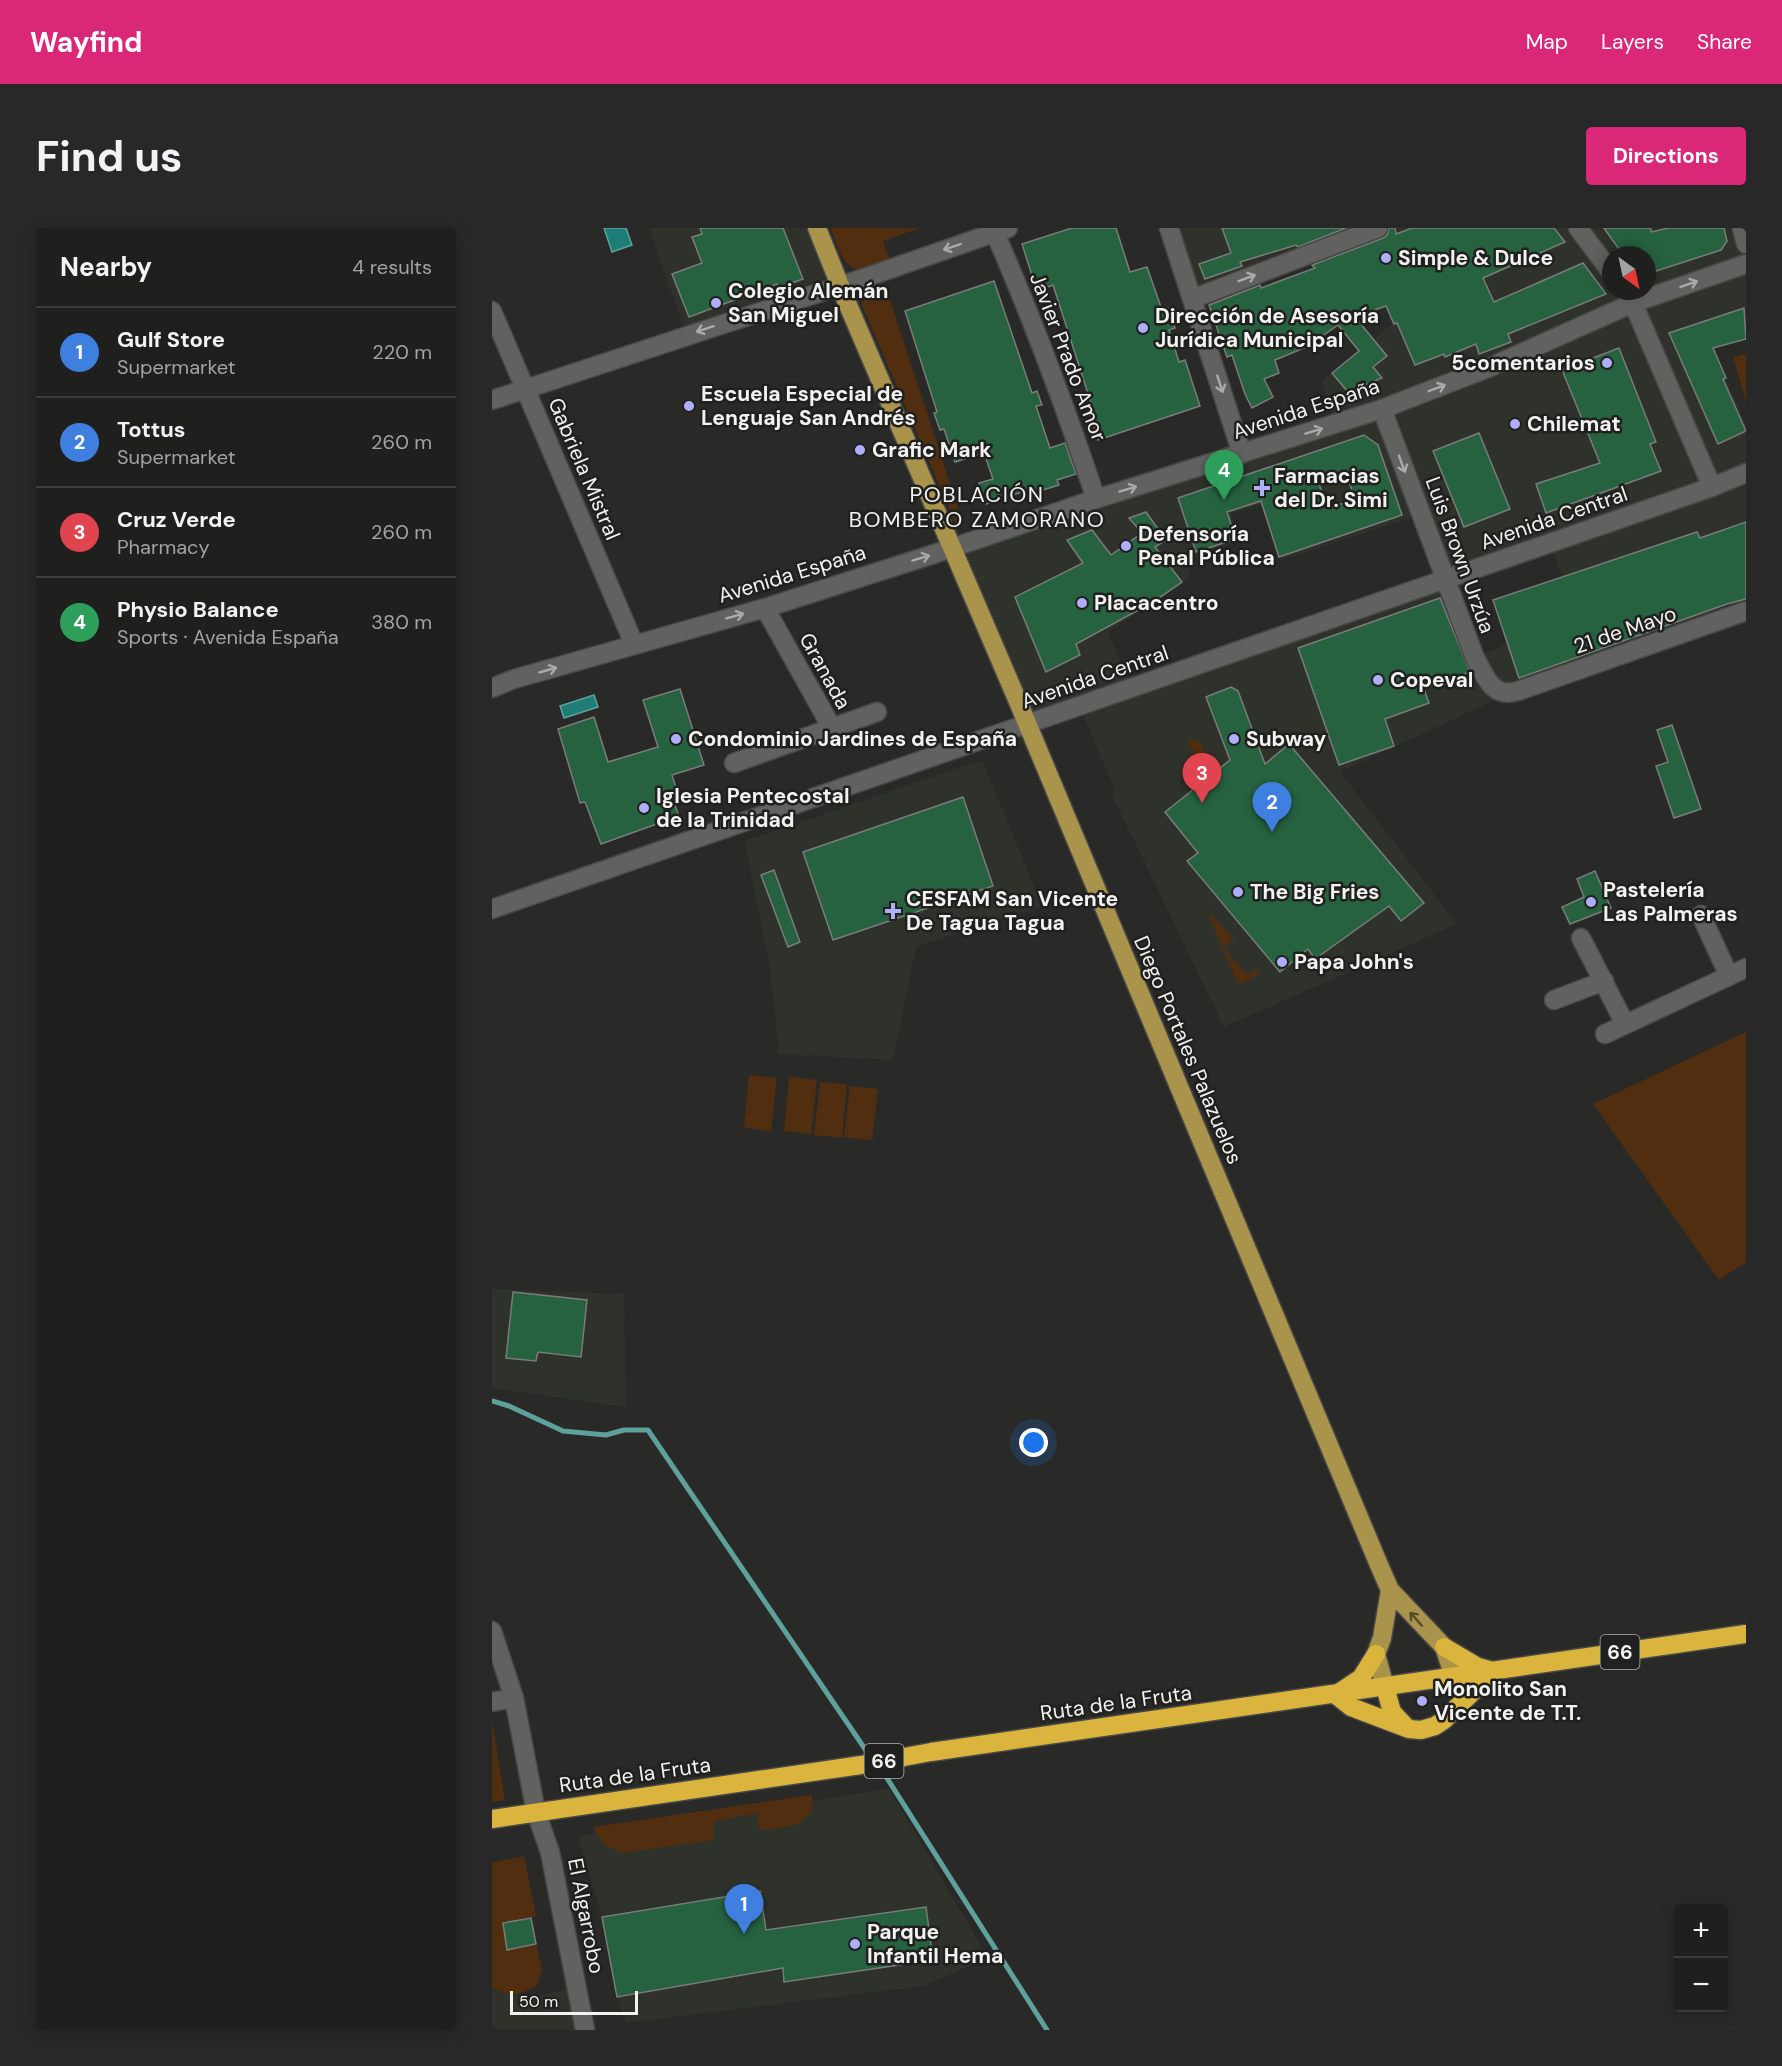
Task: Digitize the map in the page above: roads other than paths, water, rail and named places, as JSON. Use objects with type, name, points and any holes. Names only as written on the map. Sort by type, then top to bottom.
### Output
[{"type":"highway","name":"Ruta de la Fruta","points":[[492,1819],[931,1752],[1746,1634]]},
{"type":"highway","points":[[1444,1647],[1478,1667],[1494,1671]]},
{"type":"highway","points":[[1376,1654],[1361,1678],[1336,1695],[1351,1707],[1409,1729],[1421,1730],[1435,1726],[1452,1713],[1494,1671]]},
{"type":"highway","points":[[1452,1713],[1457,1692],[1454,1677]]},
{"type":"highway","points":[[1385,1687],[1392,1712],[1409,1729]]},
{"type":"main road","name":"Diego Portales Palazuelos","points":[[817,228],[1390,1590]]},
{"type":"main road","points":[[1390,1590],[1444,1647],[1454,1677]]},
{"type":"main road","points":[[1385,1687],[1376,1654],[1382,1638],[1390,1590]]},
{"type":"street","points":[[1169,228],[1242,454]]},
{"type":"street","points":[[1192,299],[1378,228]]},
{"type":"street","points":[[1578,228],[1602,260]]},
{"type":"street","points":[[1742,228],[1746,244]]},
{"type":"street","points":[[492,400],[840,286],[1001,230]]},
{"type":"street","name":"Javier Prado Amor","points":[[1001,230],[1071,421],[1096,499]]},
{"type":"street","name":"Avenida España","points":[[1656,289],[1746,264]]},
{"type":"street","name":"Avenida España","points":[[492,688],[514,679],[765,608],[953,548],[1096,499],[1382,409],[1488,368],[1623,300]]},
{"type":"street","points":[[1630,300],[1712,487]]},
{"type":"street","name":"Gabriela Mistral","points":[[492,310],[634,644]]},
{"type":"street","name":"Luis Brown Urzúa","points":[[1382,409],[1475,658],[1490,684],[1508,694],[1518,691]]},
{"type":"street","name":"Avenida Central","points":[[492,909],[1712,487],[1746,473]]},
{"type":"street","name":"Granada","points":[[734,763],[832,728],[765,608]]},
{"type":"street","name":"21 de Mayo","points":[[1518,691],[1746,611]]},
{"type":"street","points":[[832,728],[877,712]]},
{"type":"street","points":[[1701,915],[1729,976]]},
{"type":"street","points":[[1581,938],[1625,1024]]},
{"type":"street","points":[[1605,1034],[1746,968]]},
{"type":"street","points":[[1554,1000],[1604,981]]},
{"type":"street","name":"El Algarrobo","points":[[492,1631],[514,1698],[536,1812],[550,1852],[585,2030]]},
{"type":"street","points":[[492,1702],[514,1698]]},
{"type":"water","points":[[604,228],[626,228],[632,245],[612,252]]},
{"type":"water","points":[[594,695],[598,707],[564,718],[560,706]]},
{"type":"waterway","points":[[492,1401],[509,1406],[563,1431],[606,1435],[624,1430],[648,1430],[865,1749]]},
{"type":"waterway","points":[[885,1775],[1047,2030]]},
{"type":"place","name":"Simple & Dulce","points":[[1386,258]]},
{"type":"place","name":"Colegio Alemán San Miguel","points":[[716,303]]},
{"type":"place","name":"Dirección de Asesoría Jurídica Municipal","points":[[1143,328]]},
{"type":"place","name":"5comentarios","points":[[1607,363]]},
{"type":"place","name":"Escuela Especial de Lenguaje San Andrés","points":[[689,406]]},
{"type":"place","name":"Chilemat","points":[[1515,424]]},
{"type":"place","name":"Grafic Mark","points":[[860,450]]},
{"type":"place","name":"Farmacias del Dr. Simi","points":[[1262,488]]},
{"type":"place","name":"Physio Balance","points":[[1224,500]]},
{"type":"place","name":"Defensoría Penal Pública","points":[[1126,546]]},
{"type":"place","name":"Placacentro","points":[[1082,603]]},
{"type":"place","name":"Copeval","points":[[1378,680]]},
{"type":"place","name":"Condominio Jardines de España","points":[[676,739]]},
{"type":"place","name":"Subway","points":[[1234,739]]},
{"type":"place","name":"Cruz Verde","points":[[1202,803]]},
{"type":"place","name":"Iglesia Pentecostal de la Trinidad","points":[[644,808]]},
{"type":"place","name":"Tottus","points":[[1272,832]]},
{"type":"place","name":"The Big Fries","points":[[1238,892]]},
{"type":"place","name":"Pastelería Las Palmeras","points":[[1591,902]]},
{"type":"place","name":"CESFAM San Vicente De Tagua Tagua","points":[[893,911]]},
{"type":"place","name":"Papa John's","points":[[1282,962]]},
{"type":"place","name":"Monolito San Vicente de T.T.","points":[[1422,1701]]},
{"type":"place","name":"Gulf Store","points":[[744,1934]]},
{"type":"place","name":"Parque Infantil Hema","points":[[855,1944]]},
{"type":"district","name":"POBLACIÓN BOMBERO ZAMORANO","points":[[977,506]]}]
